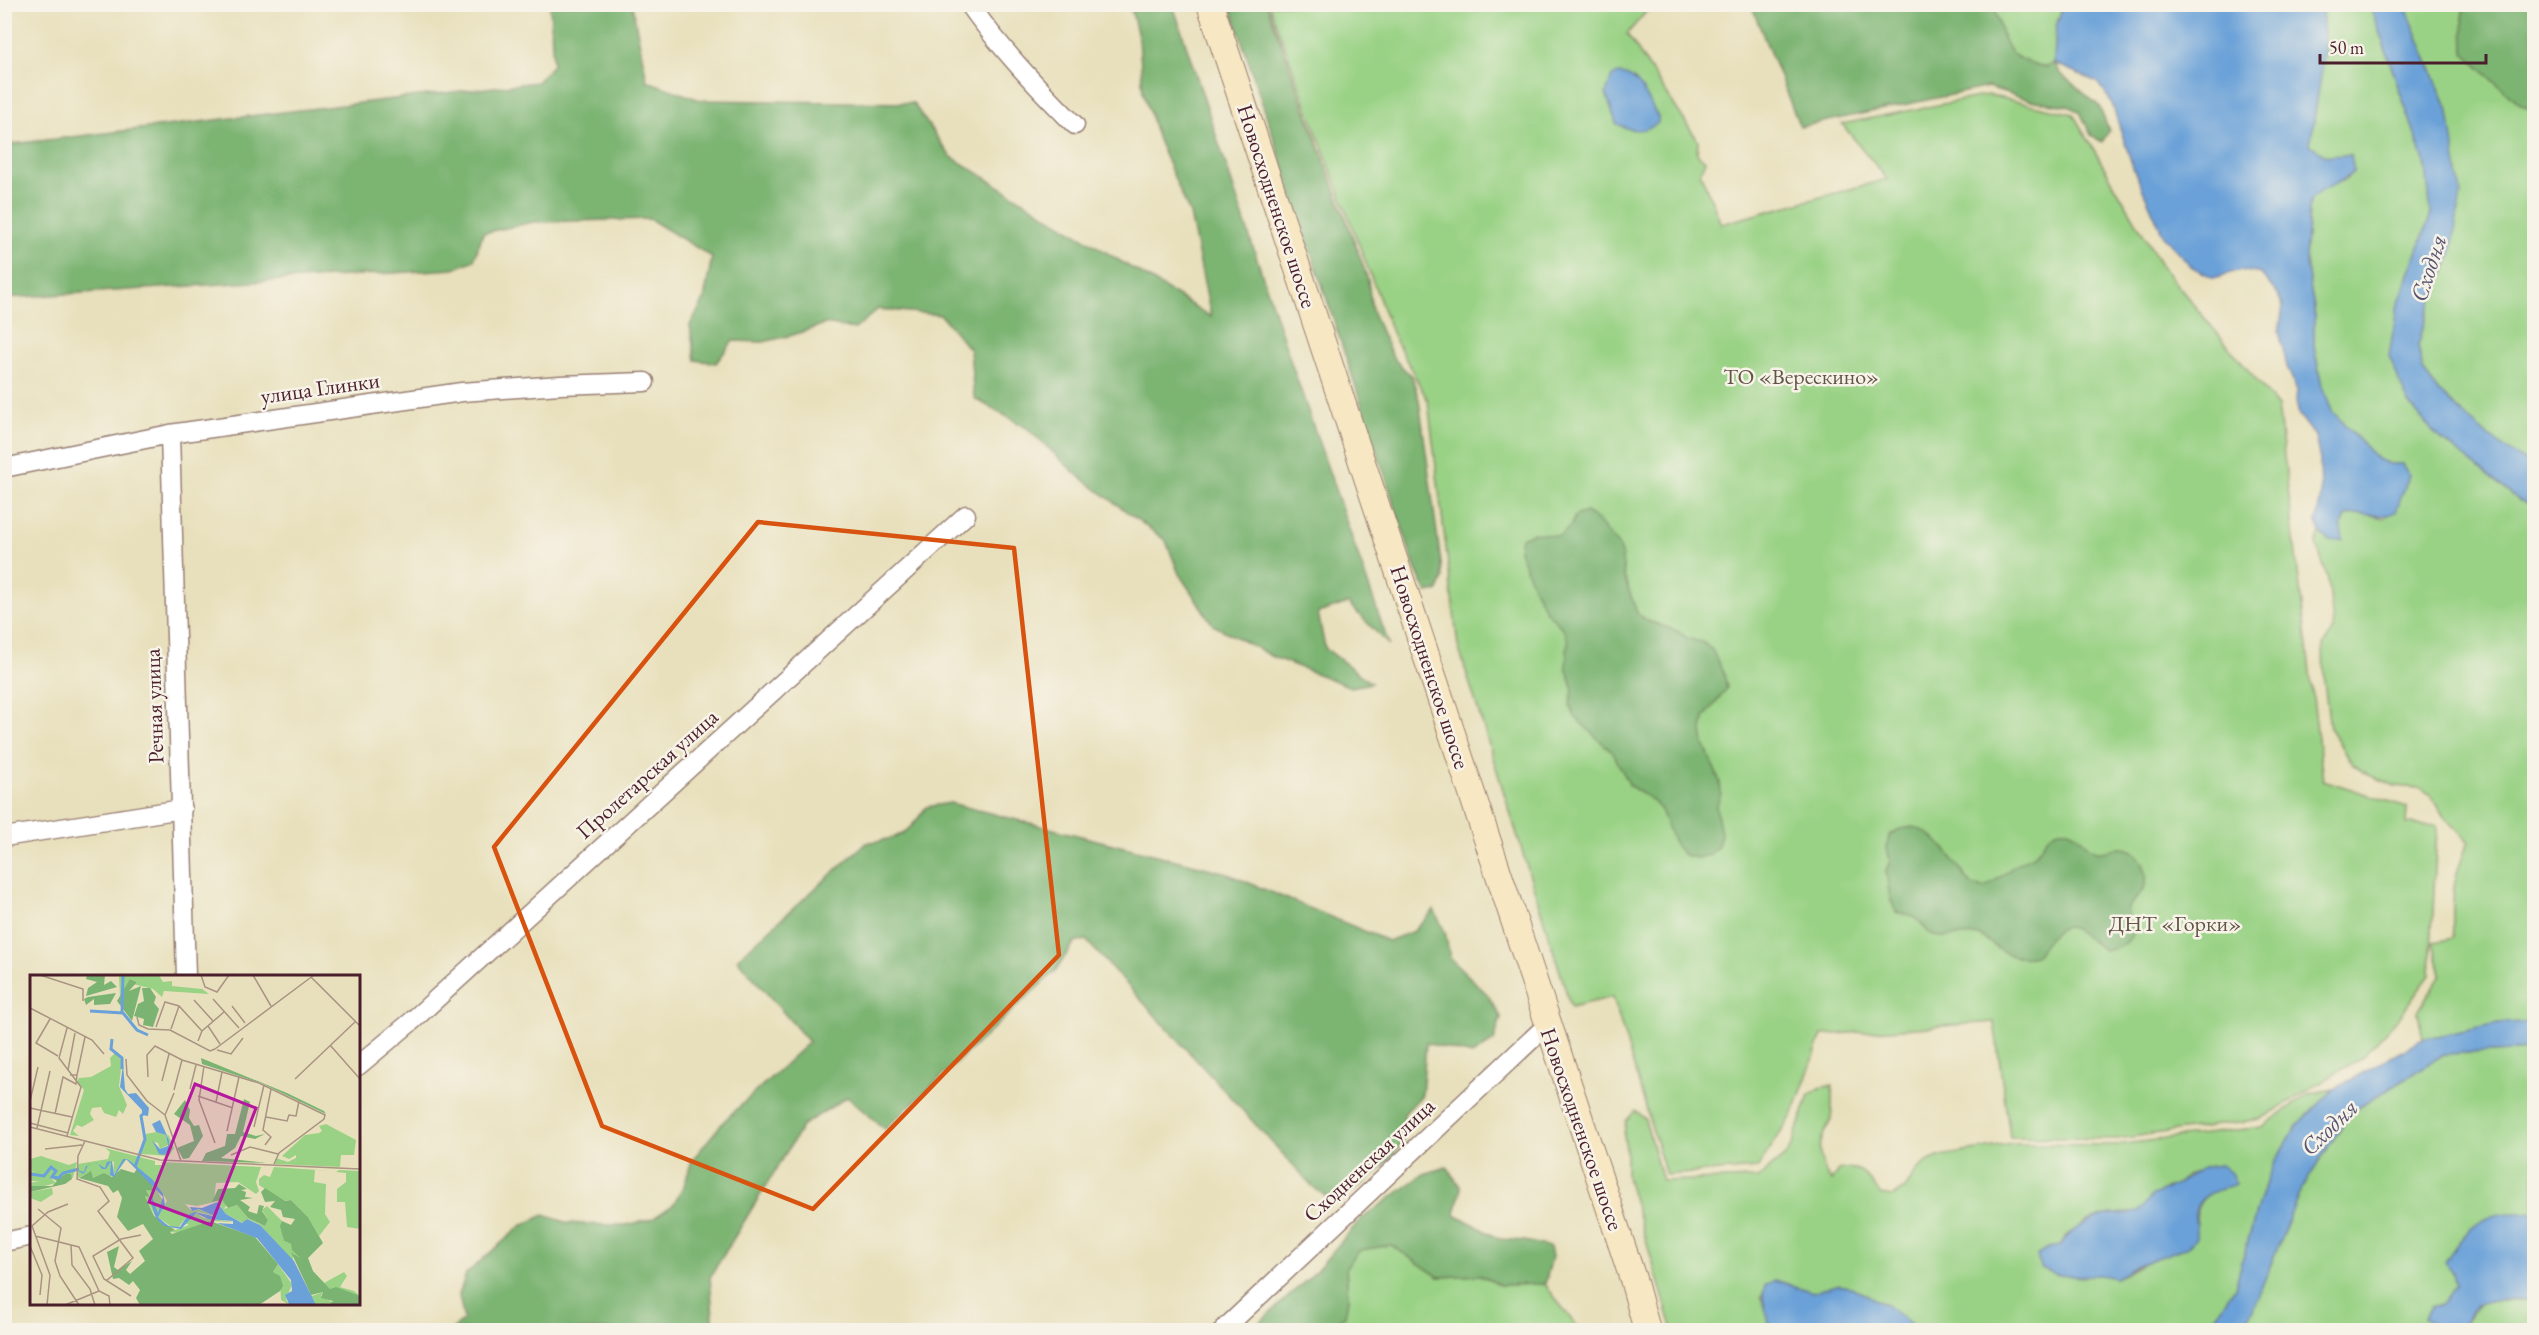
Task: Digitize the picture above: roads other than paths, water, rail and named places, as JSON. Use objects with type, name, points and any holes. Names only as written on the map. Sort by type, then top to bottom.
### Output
[{"type":"main road","name":"Новосходненское шоссе","points":[[1209,4],[1633,1279],[1647,1330]]},
{"type":"street","points":[[969,4],[986,28],[1031,80],[1075,125]]},
{"type":"street","name":"улица Глинки","points":[[4,468],[170,434],[462,392],[645,382]]},
{"type":"street","name":"Речная улица","points":[[170,434],[186,975]]},
{"type":"street","name":"Пролетарская улица","points":[[360,1064],[412,1021],[966,515]]},
{"type":"street","points":[[4,837],[182,809]]},
{"type":"street","name":"Сходненская улица","points":[[1223,1330],[1547,1025]]},
{"type":"street","points":[[4,1242],[30,1236]]},
{"type":"water","points":[[2063,5],[2319,5],[2322,10],[2325,50],[2310,145],[2327,156],[2351,155],[2354,171],[2310,200],[2305,257],[2314,308],[2314,347],[2322,386],[2332,411],[2377,459],[2389,464],[2402,464],[2409,475],[2396,512],[2384,515],[2347,515],[2341,527],[2343,540],[2330,541],[2320,533],[2316,522],[2321,496],[2320,460],[2315,436],[2299,415],[2296,402],[2297,390],[2287,367],[2279,331],[2283,307],[2278,295],[2261,274],[2240,270],[2214,278],[2192,267],[2164,237],[2134,170],[2111,101],[2097,82],[2054,63],[2056,27]]},
{"type":"water","name":"Сходня","points":[[2370,5],[2405,5],[2449,113],[2461,194],[2451,256],[2429,307],[2418,346],[2423,371],[2438,391],[2490,438],[2534,467],[2534,505],[2520,501],[2433,432],[2408,402],[2389,356],[2397,308],[2431,214],[2426,166]]},
{"type":"water","points":[[1619,74],[1633,78],[1638,83],[1658,117],[1658,123],[1637,130],[1616,123],[1606,94],[1612,76]]},
{"type":"water","name":"Сходня","points":[[2534,1022],[2534,1050],[2444,1054],[2350,1113],[2299,1193],[2253,1309],[2239,1330],[2206,1330],[2235,1287],[2261,1195],[2274,1164],[2296,1127],[2334,1089],[2423,1039],[2499,1023]]},
{"type":"water","points":[[2221,1165],[2231,1173],[2236,1184],[2210,1193],[2196,1207],[2196,1238],[2187,1247],[2138,1265],[2116,1278],[2096,1275],[2061,1275],[2040,1267],[2037,1255],[2048,1248],[2060,1246],[2074,1230],[2087,1222],[2107,1215],[2137,1212],[2147,1204],[2151,1196],[2175,1186],[2202,1169]]},
{"type":"water","points":[[2534,1212],[2534,1300],[2502,1299],[2478,1305],[2458,1330],[2442,1330],[2424,1317],[2430,1307],[2442,1304],[2456,1285],[2453,1272],[2445,1262],[2455,1246],[2475,1225],[2492,1216],[2505,1213]]},
{"type":"water","points":[[1775,1280],[1813,1292],[1837,1285],[1851,1287],[1886,1305],[1919,1330],[1770,1330],[1763,1291],[1765,1285]]},
{"type":"park label","name":"ТО «Верескино»","points":[[1801,376]]},
{"type":"park label","name":"ДНТ «Горки»","points":[[2175,923]]}]
